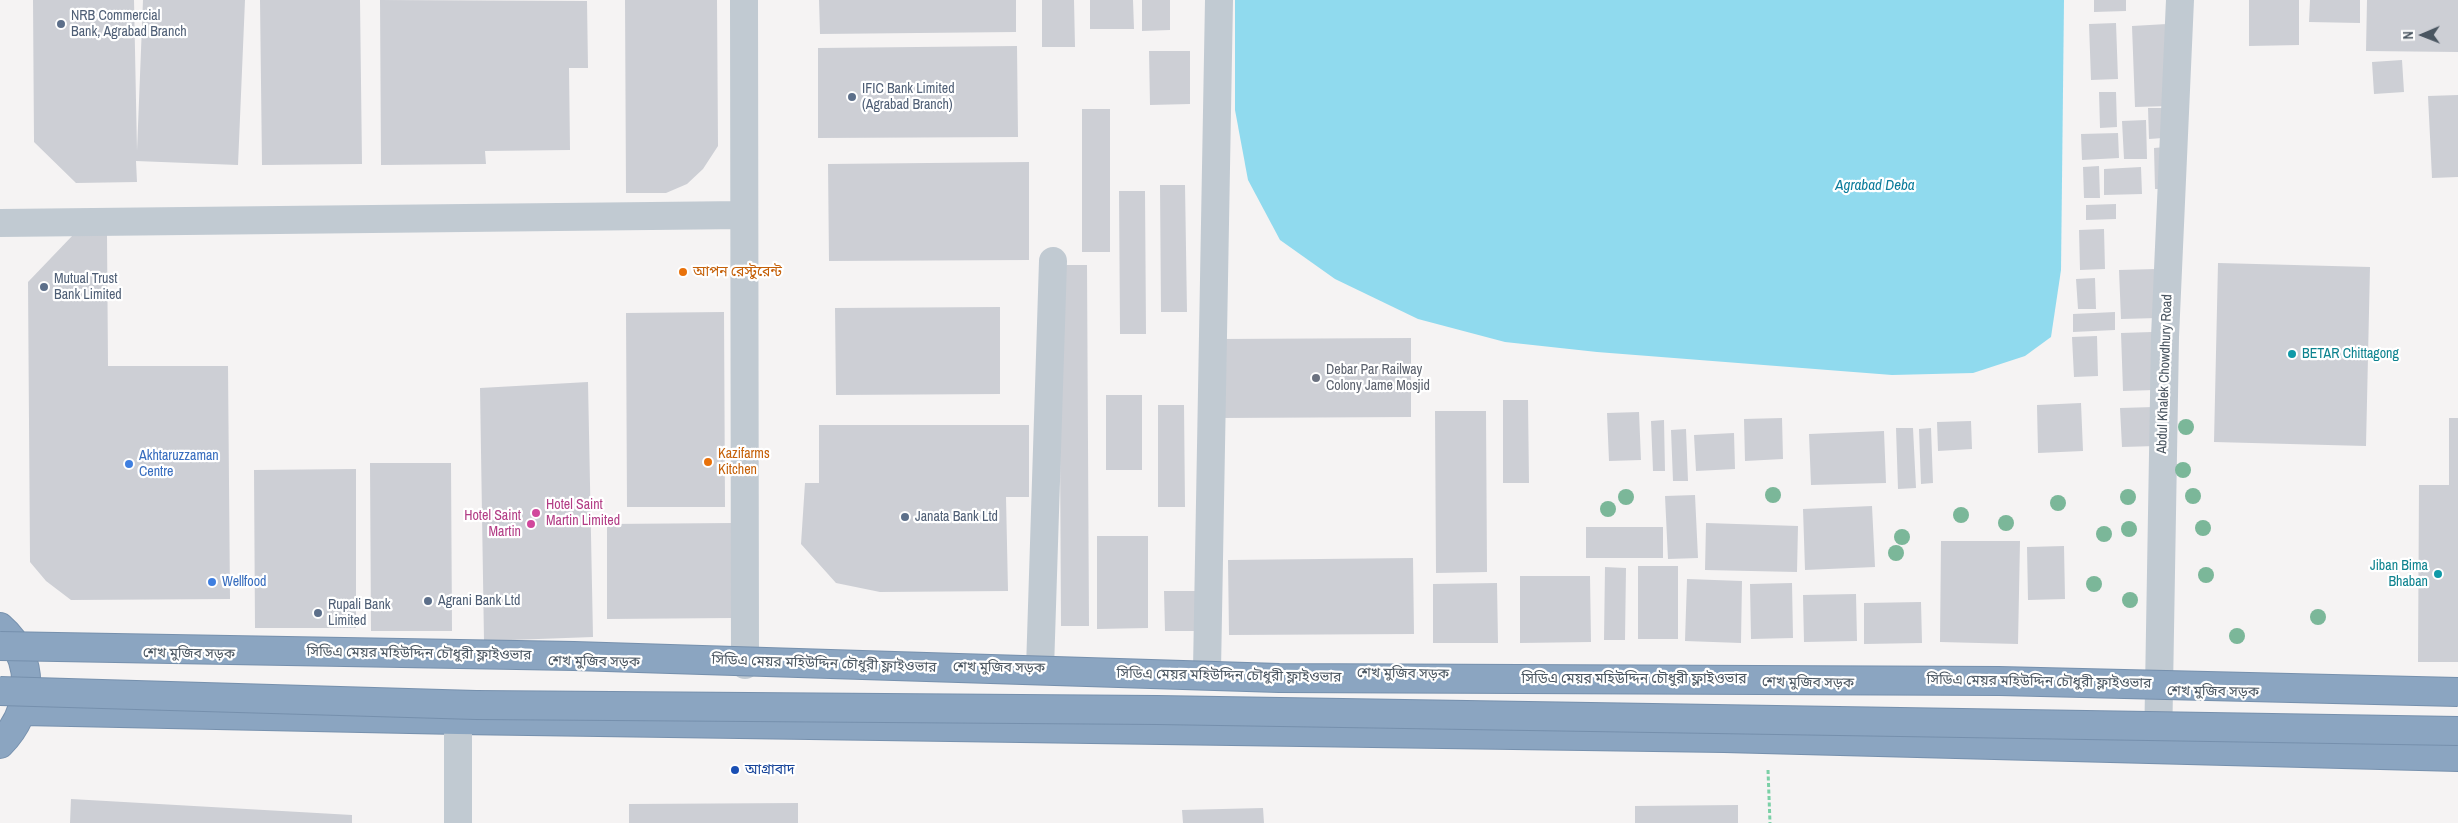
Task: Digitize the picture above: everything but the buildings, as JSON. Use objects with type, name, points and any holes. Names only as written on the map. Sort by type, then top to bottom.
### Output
[{"type":"highway","points":[[0,627],[8,634],[9,648],[26,674],[26,699],[23,711],[12,732],[0,744]]},
{"type":"highway","name":"শেখ মুজিব সড়ক","points":[[9,648],[745,666],[1207,670],[2458,698]]},
{"type":"highway","name":"সিডিএ মেয়র মহিউদ্দিন চৌধুরী ফ্লাইওভার","points":[[9,648],[574,656],[1279,678],[1999,681],[2458,692]]},
{"type":"highway","points":[[0,691],[476,705],[1157,710],[2458,731]]},
{"type":"highway","points":[[23,711],[458,720],[1767,740],[2158,748],[2458,757]]},
{"type":"street","points":[[744,0],[745,666]]},
{"type":"street","points":[[1207,670],[1219,0]]},
{"type":"street","name":"Abdul Khalek Chowdhury Road","points":[[2158,748],[2165,337],[2180,0]]},
{"type":"street","points":[[0,223],[744,215]]},
{"type":"street","points":[[1040,668],[1053,261]]},
{"type":"street","points":[[458,720],[458,823]]},
{"type":"path","points":[[1767,740],[1770,823]]},
{"type":"water","name":"Agrabad Deba","points":[[1235,0],[2064,0],[2061,270],[2051,337],[2025,356],[1973,373],[1892,375],[1597,352],[1505,342],[1418,319],[1335,279],[1280,240],[1248,180],[1235,110]]},
{"type":"place","name":"NRB Commercial Bank, Agrabad Branch","points":[[61,24]]},
{"type":"place","name":"IFIC Bank Limited (Agrabad Branch)","points":[[852,97]]},
{"type":"place","name":"আপন রেস্টুরেন্ট","points":[[683,272]]},
{"type":"place","name":"Mutual Trust Bank Limited","points":[[44,287]]},
{"type":"place","name":"BETAR Chittagong","points":[[2292,354]]},
{"type":"place","name":"Debar Par Railway Colony Jame Mosjid","points":[[1316,378]]},
{"type":"place","name":"Kazifarms Kitchen","points":[[708,462]]},
{"type":"place","name":"Akhtaruzzaman Centre","points":[[129,464]]},
{"type":"place","name":"Hotel Saint Martin Limited","points":[[536,513]]},
{"type":"place","name":"Janata Bank Ltd","points":[[905,517]]},
{"type":"place","name":"Hotel Saint Martin","points":[[531,524]]},
{"type":"place","name":"Jiban Bima Bhaban","points":[[2438,574]]},
{"type":"place","name":"Wellfood","points":[[212,582]]},
{"type":"place","name":"Agrani Bank Ltd","points":[[428,601]]},
{"type":"place","name":"Rupali Bank Limited","points":[[318,613]]},
{"type":"place","name":"আগ্রাবাদ","points":[[735,770]]}]
